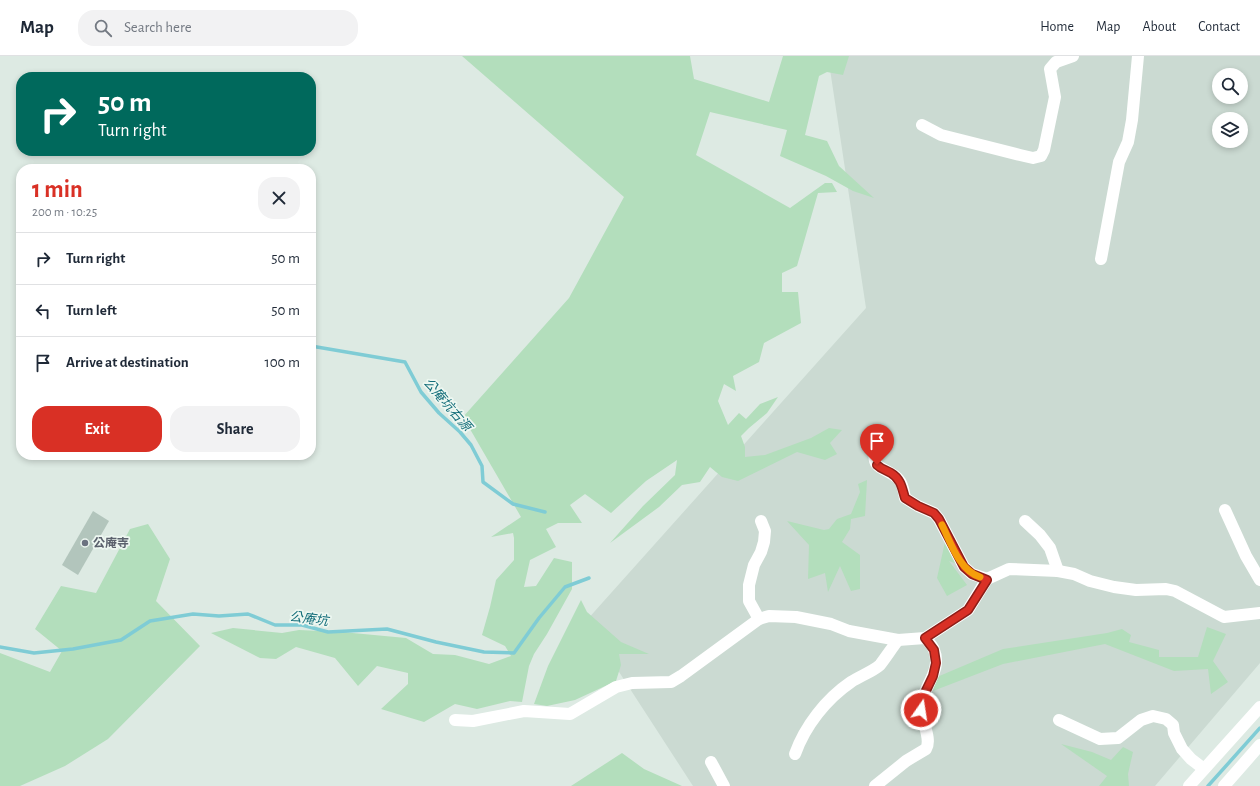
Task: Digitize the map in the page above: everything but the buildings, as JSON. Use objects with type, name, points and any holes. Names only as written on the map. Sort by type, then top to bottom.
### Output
[{"type":"street","points":[[922,125],[941,135],[1013,154],[1033,158],[1041,156],[1044,150],[1055,97],[1054,85],[1050,77],[1050,69],[1056,62],[1073,56]]},
{"type":"street","points":[[1101,259],[1119,162],[1128,142],[1132,120],[1138,56]]},
{"type":"street","points":[[875,452],[874,458],[877,465],[900,481],[905,498],[934,513],[939,519],[964,567],[972,574],[987,580]]},
{"type":"street","points":[[1225,510],[1240,544],[1260,580]]},
{"type":"street","points":[[759,619],[749,601],[749,585],[754,565],[761,552],[764,542],[765,531],[761,521]]},
{"type":"street","points":[[1025,521],[1040,535],[1050,548],[1058,571]]},
{"type":"street","points":[[455,720],[473,721],[524,711],[570,714],[616,687],[632,683],[671,682],[759,619],[770,616],[796,617],[831,624],[849,631],[898,640],[925,638],[968,610],[987,580],[1009,569],[1058,571],[1074,574],[1090,581],[1114,587],[1136,590],[1166,589],[1175,591],[1224,617],[1260,613]]},
{"type":"street","points":[[875,786],[906,761],[926,749],[928,746],[921,710],[922,699],[933,676],[936,663],[934,650],[925,638]]},
{"type":"street","points":[[795,754],[800,738],[833,696],[851,682],[880,664],[898,640]]},
{"type":"street","points":[[1188,786],[1260,707]]},
{"type":"street","points":[[1059,720],[1100,739],[1118,738],[1141,720],[1154,716],[1166,719],[1173,725],[1174,733],[1182,749],[1191,759],[1204,769]]},
{"type":"street","points":[[1224,786],[1260,745]]},
{"type":"street","points":[[711,762],[724,786]]},
{"type":"shaded area","points":[[828,56],[1260,56],[1260,663],[1155,786],[693,786],[586,621],[866,308]]},
{"type":"green space","points":[[462,56],[690,56],[694,79],[769,102],[783,56],[849,56],[843,75],[827,72],[819,76],[805,135],[827,141],[839,166],[874,198],[853,191],[826,176],[780,156],[787,130],[710,112],[696,155],[790,208],[825,183],[832,183],[837,192],[818,193],[797,266],[782,273],[782,292],[798,292],[801,323],[764,343],[759,362],[733,376],[736,391],[724,384],[718,401],[728,425],[739,413],[746,419],[760,404],[778,397],[767,413],[741,436],[745,447],[745,457],[765,455],[811,438],[829,428],[842,430],[830,443],[837,454],[825,460],[797,452],[738,481],[722,477],[710,467],[700,482],[682,485],[659,507],[610,543],[643,506],[675,475],[677,460],[646,481],[611,513],[585,494],[570,505],[582,523],[558,523],[546,529],[556,547],[530,560],[524,587],[536,586],[554,558],[572,562],[572,589],[534,654],[529,666],[522,702],[510,701],[477,709],[455,704],[424,722],[381,709],[408,684],[408,673],[377,666],[358,686],[335,658],[296,647],[276,659],[260,658],[211,633],[233,628],[282,633],[299,630],[342,632],[406,638],[433,654],[455,655],[489,664],[511,656],[505,646],[482,635],[496,580],[514,560],[513,533],[491,537],[521,517],[463,417],[569,298],[624,197]]},
{"type":"green space","points":[[867,480],[865,516],[851,519],[850,529],[842,542],[860,555],[860,589],[851,591],[840,566],[828,592],[825,573],[808,579],[809,545],[787,521],[824,530],[829,529],[837,519],[851,514],[860,492],[858,484]]},
{"type":"green space","points":[[148,524],[170,559],[156,601],[200,646],[108,739],[65,766],[20,786],[0,786],[0,653],[50,672],[62,651],[35,629],[61,586],[96,593],[130,529]]},
{"type":"green space","points":[[945,542],[960,565],[949,561],[967,585],[947,596],[937,578]]},
{"type":"green space","points":[[581,600],[587,612],[621,642],[649,654],[619,654],[621,665],[616,681],[575,700],[547,706],[534,704],[548,666]]},
{"type":"green space","points":[[1207,627],[1226,634],[1213,661],[1228,682],[1211,694],[1208,669],[1174,671],[1105,644],[1003,664],[933,691],[937,677],[1003,649],[1107,633],[1122,629],[1131,635],[1129,642],[1159,650],[1159,657],[1198,657]]},
{"type":"green space","points":[[1061,744],[1092,752],[1111,760],[1123,747],[1133,752],[1128,774],[1129,786],[1099,786],[1107,776]]},
{"type":"green space","points":[[622,753],[644,769],[682,786],[571,786]]},
{"type":"waterway","name":"公庵坑右源","points":[[316,347],[405,362],[421,392],[439,413],[460,432],[471,445],[482,466],[483,482],[513,504],[545,512]]},
{"type":"waterway","name":"公庵坑","points":[[0,647],[34,653],[73,649],[121,640],[150,621],[193,614],[219,616],[248,614],[275,625],[302,625],[328,632],[387,629],[436,642],[484,652],[514,653],[539,618],[565,587],[589,578]]},
{"type":"waterway","points":[[1208,786],[1260,728]]},
{"type":"slow traffic","points":[[942,525],[964,567],[972,574],[980,577]]},
{"type":"place","name":"公庵寺","points":[[85,543]]},
{"type":"route","points":[[877,465],[900,481],[905,498],[934,513],[939,519],[964,567],[972,574],[987,580],[968,610],[925,638],[934,650],[936,663],[933,676],[922,699],[921,710]]}]
